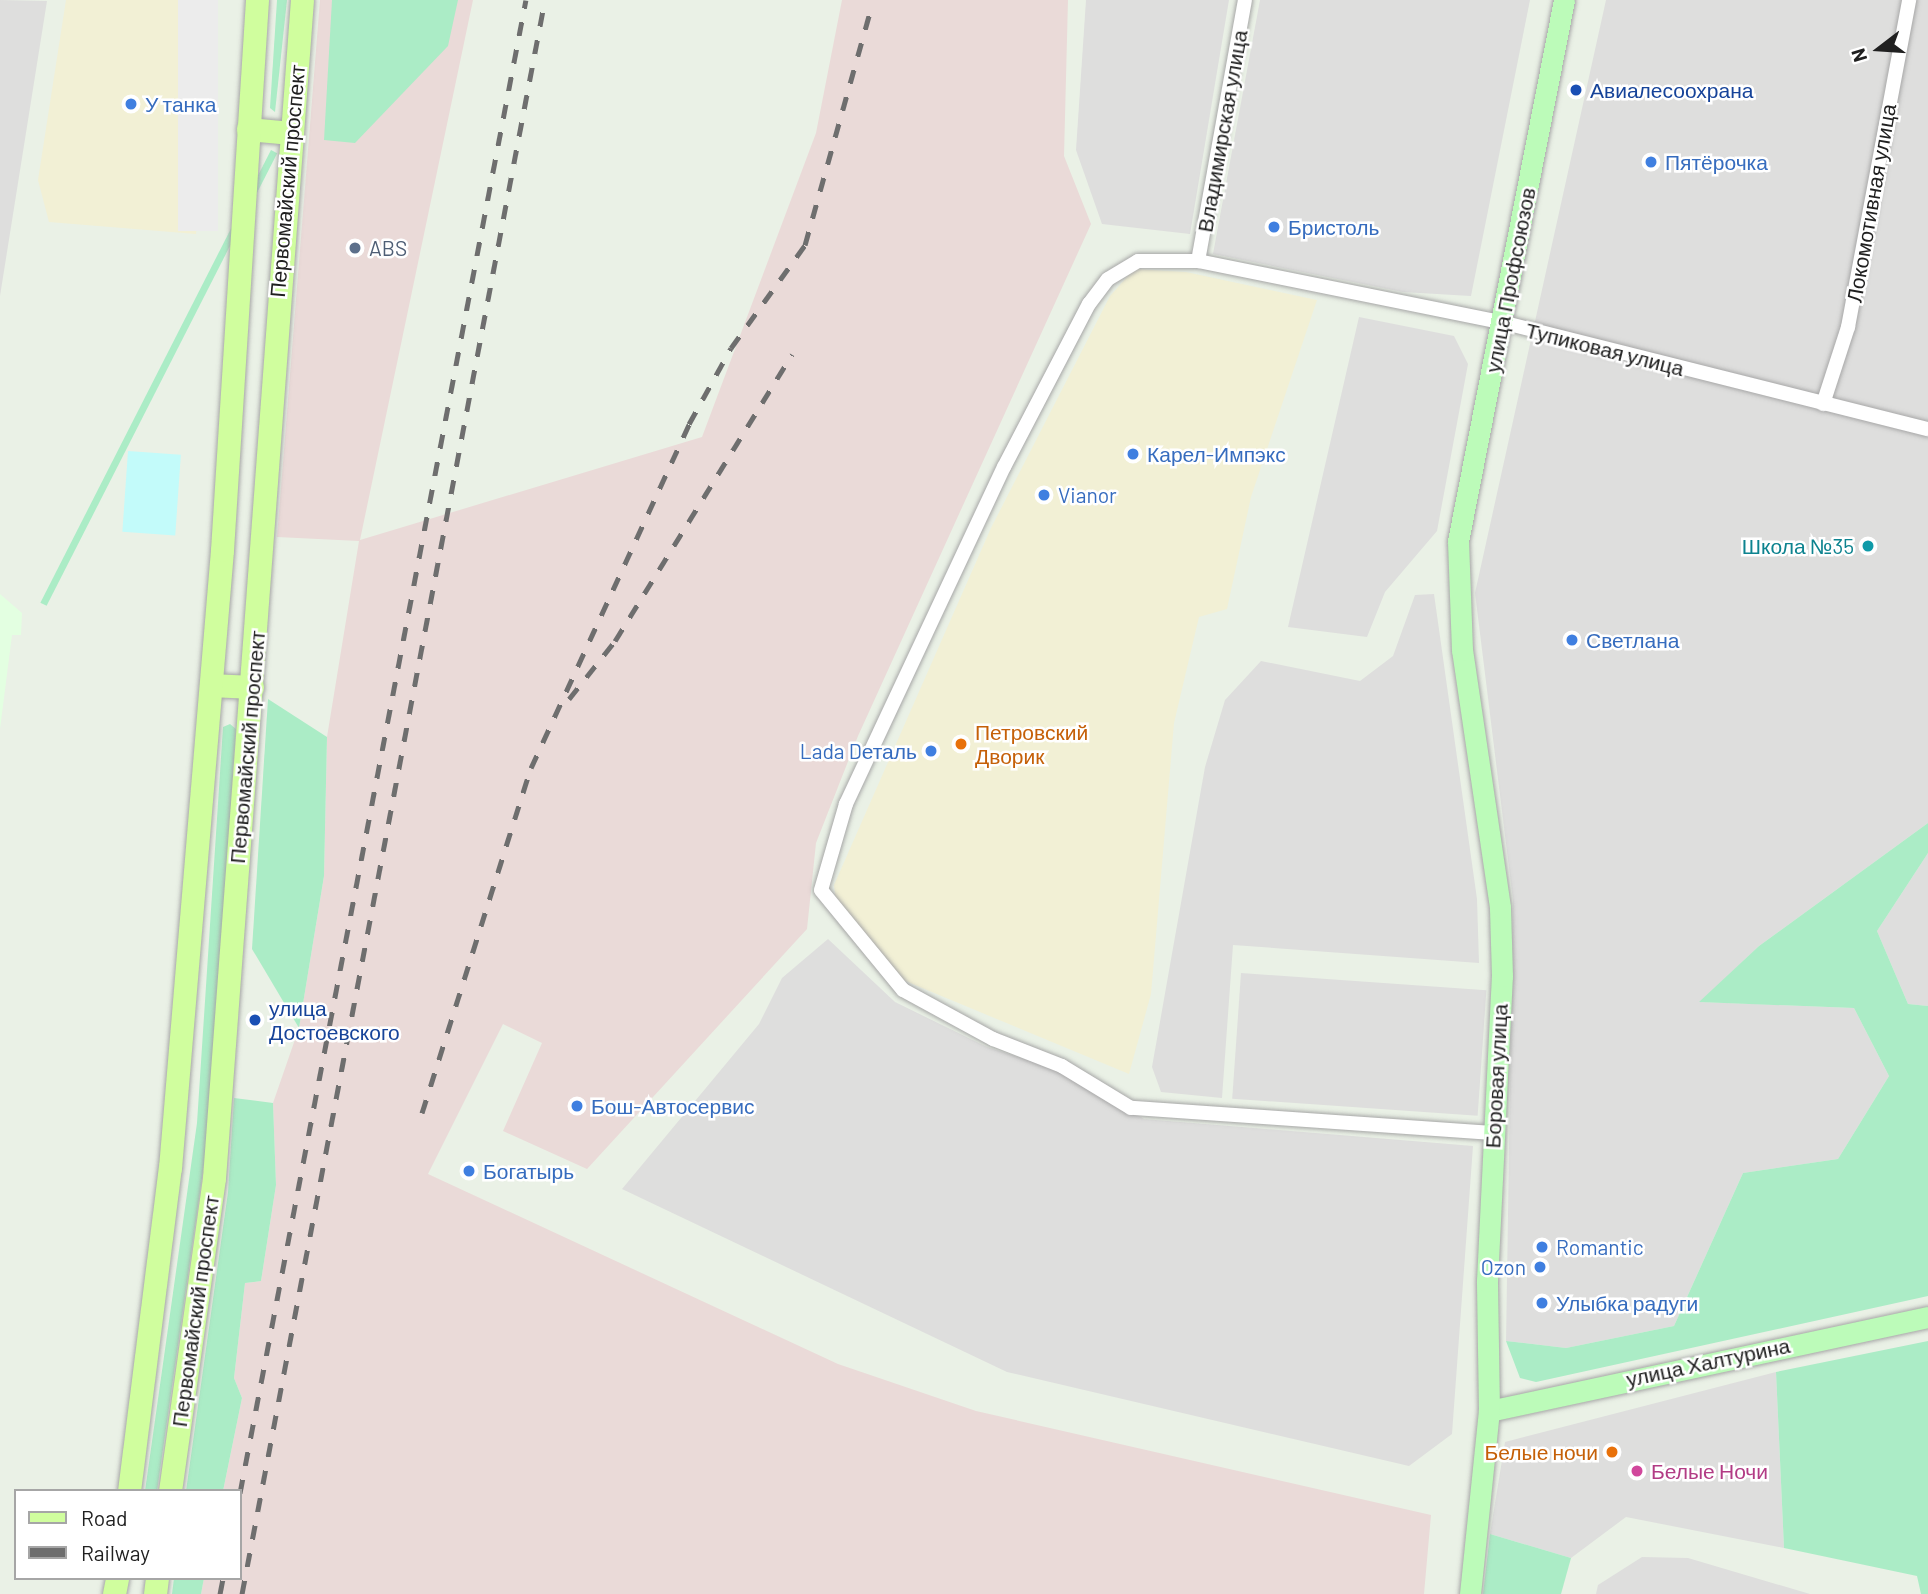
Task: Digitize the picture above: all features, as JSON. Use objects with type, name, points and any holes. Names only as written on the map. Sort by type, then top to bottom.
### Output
[{"type":"main road","name":"Первомайский проспект","points":[[129,1489],[170,1168],[211,685],[257,0]]},
{"type":"main road","name":"Первомайский проспект","points":[[170,1489],[214,1178],[302,0]]},
{"type":"main road","name":"улица Профсоюзов","points":[[1459,559],[1501,322],[1564,0]]},
{"type":"main road","points":[[248,129],[291,132]]},
{"type":"main road","name":"Боровая улица","points":[[1459,559],[1462,650],[1500,906],[1489,1411],[1474,1571]]},
{"type":"main road","points":[[211,685],[252,687]]},
{"type":"main road","name":"улица Халтурина","points":[[1489,1411],[1928,1317]]},
{"type":"main road","points":[[1470,1594],[1474,1571]]},
{"type":"street","name":"Владимирская улица","points":[[1198,261],[1245,0]]},
{"type":"street","name":"Локомотивная улица","points":[[1823,404],[1849,327],[1909,0]]},
{"type":"street","name":"Тупиковая улица","points":[[1493,1133],[1130,1108],[1062,1066],[993,1039],[904,989],[821,890],[846,804],[1004,467],[1088,304],[1108,279],[1138,261],[1198,261],[1501,322],[1928,429]]},
{"type":"street","name":"Боровая улица","points":[[1474,1571],[1480,1594]]},
{"type":"shaded area","points":[[0,0],[47,1],[0,296]]},
{"type":"shaded area","points":[[66,0],[218,0],[196,234],[49,222],[38,180]]},
{"type":"shaded area","points":[[178,0],[218,0],[218,231],[178,231]]},
{"type":"shaded area","points":[[277,0],[287,0],[275,112],[270,108]]},
{"type":"shaded area","points":[[320,0],[473,0],[360,540],[702,437],[816,133],[842,0],[1068,0],[1064,156],[1091,224],[858,736],[816,843],[807,929],[587,1169],[503,1131],[542,1043],[503,1024],[428,1174],[838,1364],[976,1411],[1431,1515],[1424,1594],[201,1594],[204,1580],[242,1580],[242,1489],[223,1489],[242,1398],[234,1378],[245,1283],[261,1281],[276,1185],[273,1103],[299,1028],[324,876],[327,737],[359,541],[277,537]]},
{"type":"shaded area","points":[[332,0],[458,0],[448,46],[355,143],[324,140]]},
{"type":"shaded area","points":[[1086,0],[1229,0],[1190,234],[1102,224],[1076,150]]},
{"type":"shaded area","points":[[1260,0],[1530,0],[1471,296],[1403,292],[1213,254]]},
{"type":"shaded area","points":[[1606,0],[1928,0],[1928,823],[1759,946],[1700,1002],[1854,1008],[1889,1076],[1838,1159],[1743,1173],[1674,1326],[1566,1348],[1506,1341],[1513,900],[1475,593]]},
{"type":"shaded area","points":[[271,150],[277,153],[47,606],[40,603]]},
{"type":"shaded area","points":[[1134,269],[1186,272],[1317,300],[1251,497],[1227,609],[1199,617],[1174,723],[1151,994],[1129,1074],[903,980],[836,904],[834,885],[991,528],[1110,296]]},
{"type":"shaded area","points":[[1359,317],[1454,336],[1468,364],[1437,531],[1385,592],[1367,637],[1288,627]]},
{"type":"shaded area","points":[[128,451],[181,455],[175,535],[122,532]]},
{"type":"shaded area","points":[[0,594],[22,613],[21,635],[12,635],[0,729]]},
{"type":"shaded area","points":[[1434,594],[1477,899],[1479,963],[1233,945],[1222,1098],[1161,1092],[1152,1067],[1205,767],[1225,700],[1261,661],[1360,681],[1393,656],[1415,595]]},
{"type":"shaded area","points":[[268,699],[327,737],[324,876],[299,1028],[252,949]]},
{"type":"shaded area","points":[[230,724],[236,729],[209,1129],[157,1489],[145,1489],[197,1123],[223,727]]},
{"type":"shaded area","points":[[1928,823],[1928,853],[1877,931],[1908,1004],[1928,1006],[1928,1296],[1536,1382],[1520,1378],[1506,1341],[1566,1348],[1674,1326],[1743,1173],[1838,1159],[1889,1076],[1854,1008],[1699,1002],[1759,946]]},
{"type":"shaded area","points":[[1928,853],[1928,1006],[1908,1004],[1877,931]]},
{"type":"shaded area","points":[[828,939],[895,1002],[987,1047],[1062,1071],[1144,1119],[1473,1146],[1452,1434],[1409,1466],[1007,1372],[622,1189],[759,1024],[782,978]]},
{"type":"shaded area","points":[[1241,973],[1486,990],[1478,1116],[1232,1099]]},
{"type":"shaded area","points":[[234,1098],[273,1103],[276,1185],[261,1281],[245,1283],[234,1378],[242,1398],[223,1489],[186,1489],[228,1192]]},
{"type":"shaded area","points":[[1928,1341],[1928,1594],[1921,1594],[1917,1576],[1784,1548],[1776,1372]]},
{"type":"shaded area","points":[[1776,1372],[1784,1548],[1626,1517],[1571,1558],[1490,1534],[1505,1442]]},
{"type":"shaded area","points":[[1490,1534],[1571,1558],[1561,1594],[1483,1594]]},
{"type":"shaded area","points":[[1642,1557],[1688,1558],[1810,1594],[1596,1594],[1598,1585]]},
{"type":"shaded area","points":[[174,1580],[204,1580],[201,1594],[172,1594]]},
{"type":"railway","points":[[241,1489],[526,0]]},
{"type":"railway","points":[[242,1594],[545,0]]},
{"type":"railway","points":[[422,1113],[531,768],[689,424],[731,348],[805,245],[871,9]]},
{"type":"railway","points":[[569,699],[615,641],[792,354]]},
{"type":"railway","points":[[220,1594],[223,1580]]},
{"type":"place","name":"Авиалесоохрана","points":[[1576,90]]},
{"type":"place","name":"У танка","points":[[131,104]]},
{"type":"place","name":"Пятёрочка","points":[[1651,162]]},
{"type":"place","name":"Бристоль","points":[[1274,227]]},
{"type":"place","name":"ABS","points":[[355,248]]},
{"type":"place","name":"Карел-Импэкс","points":[[1133,454]]},
{"type":"place","name":"Vianor","points":[[1044,495]]},
{"type":"place","name":"Школа №35","points":[[1868,546]]},
{"type":"place","name":"Светлана","points":[[1572,640]]},
{"type":"place","name":"Петровский Дворик","points":[[961,744]]},
{"type":"place","name":"Lada Dеталь","points":[[931,751]]},
{"type":"place","name":"улица Достоевского","points":[[255,1020]]},
{"type":"place","name":"Бош-Автосервис","points":[[577,1106]]},
{"type":"place","name":"Богатырь","points":[[469,1171]]},
{"type":"place","name":"Romantic","points":[[1542,1247]]},
{"type":"place","name":"Ozon","points":[[1540,1267]]},
{"type":"place","name":"Улыбка радуги","points":[[1542,1303]]},
{"type":"place","name":"Белые ночи","points":[[1612,1452]]},
{"type":"place","name":"Белые Ночи","points":[[1637,1471]]}]
